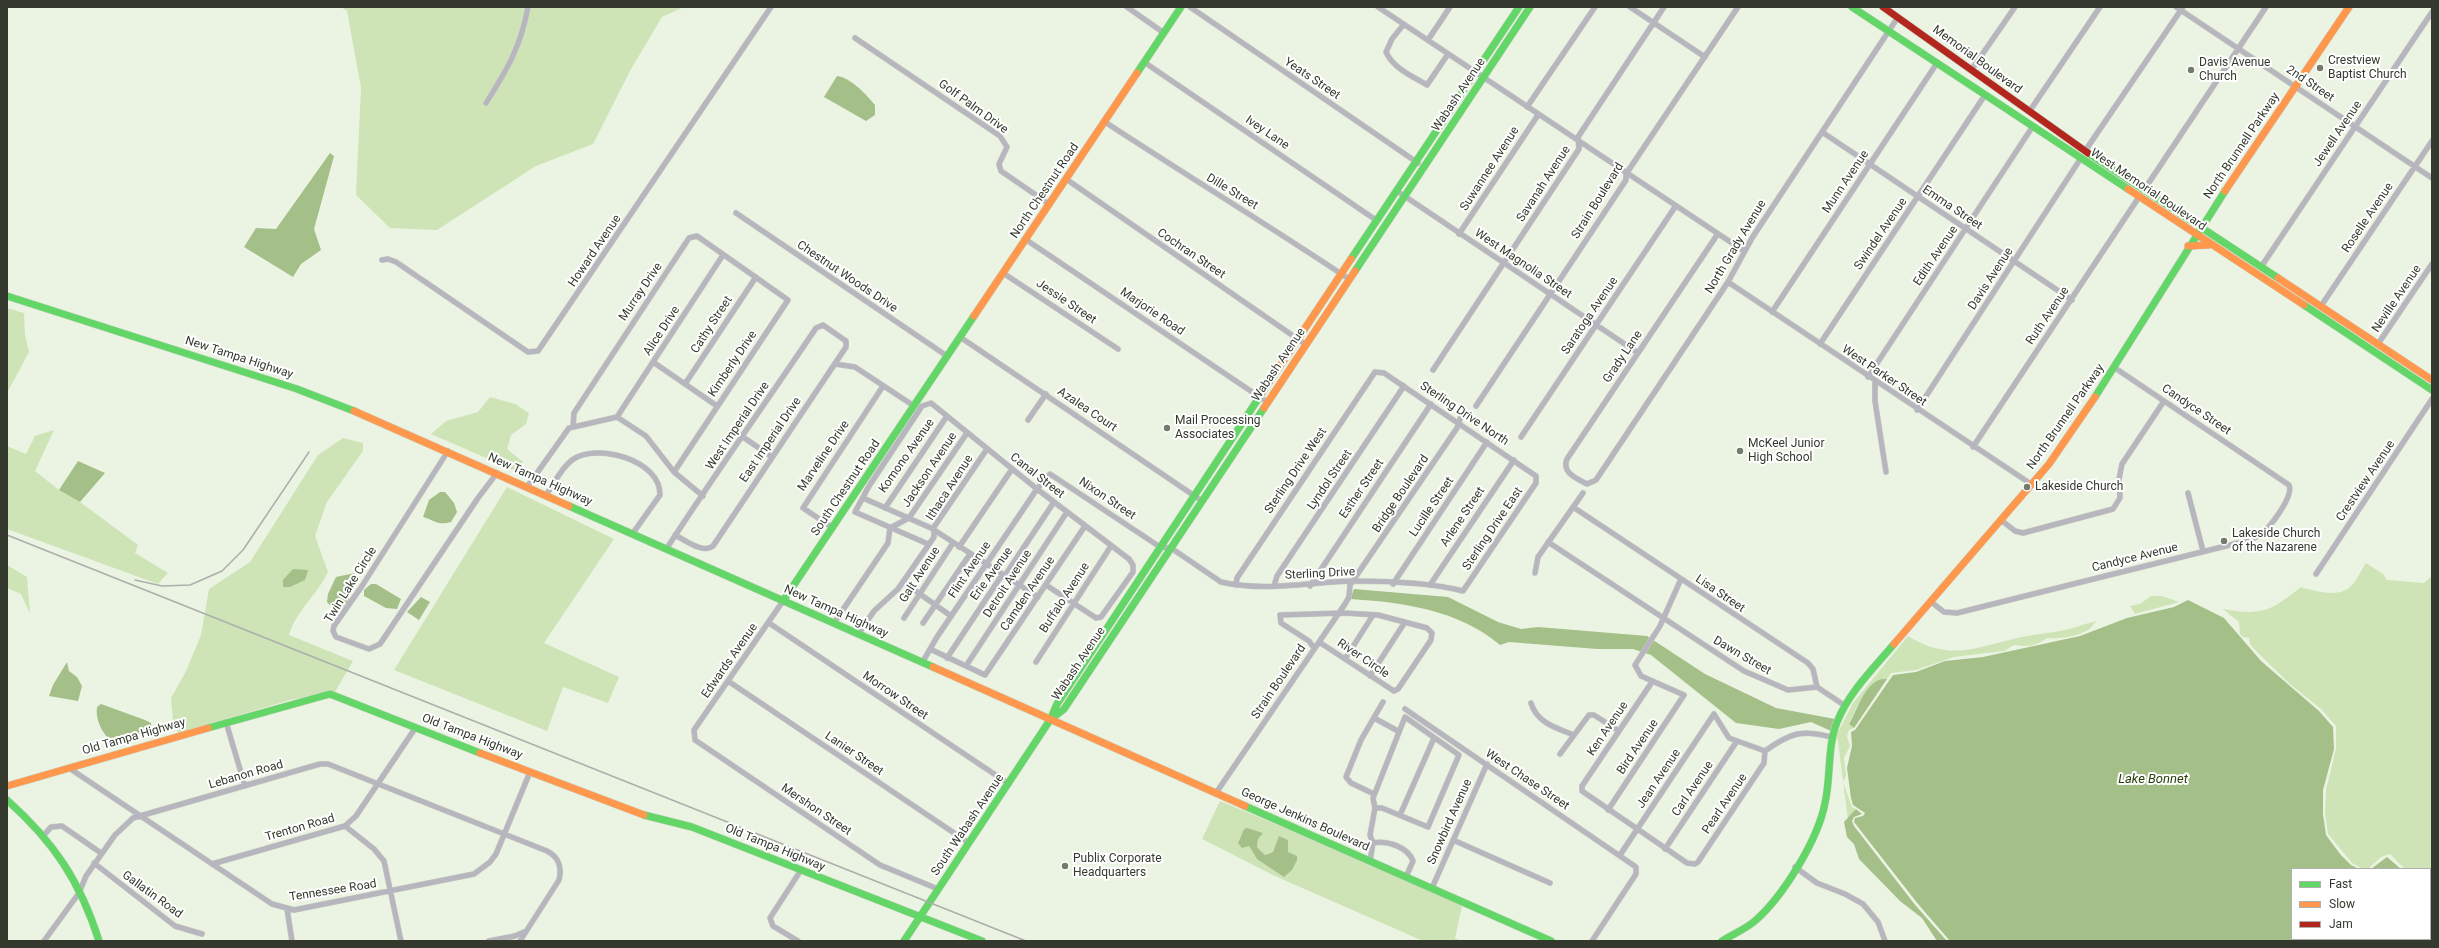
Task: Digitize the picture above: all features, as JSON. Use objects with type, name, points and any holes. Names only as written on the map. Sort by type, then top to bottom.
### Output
[{"type":"main road","name":"North Chestnut Road","points":[[927,387],[1181,7]]},
{"type":"main road","name":"Wabash Avenue","points":[[1050,720],[1057,704],[1122,604],[1519,7]]},
{"type":"main road","name":"Wabash Avenue","points":[[1050,720],[1064,708],[1530,7]]},
{"type":"main road","name":"West Memorial Boulevard","points":[[1852,7],[2432,390]]},
{"type":"main road","name":"Memorial Boulevard","points":[[1883,7],[1972,69],[2028,112],[2057,132]]},
{"type":"main road","name":"North Brunnell Parkway","points":[[1722,941],[1760,917],[1811,842],[1822,815],[1831,737],[1844,705],[1864,678],[2049,464],[2115,368],[2188,246],[2349,7]]},
{"type":"main road","name":"West Memorial Boulevard","points":[[2057,132],[2432,380]]},
{"type":"main road","points":[[2068,150],[2085,151]]},
{"type":"main road","points":[[2081,158],[2097,159]]},
{"type":"main road","points":[[2188,246],[2202,244],[2214,246]]},
{"type":"main road","name":"New Tampa Highway","points":[[7,296],[297,388],[355,411],[859,633],[1050,720]]},
{"type":"main road","points":[[2299,302],[2321,306]]},
{"type":"main road","points":[[2315,313],[2337,316]]},
{"type":"main road","name":"South Chestnut Road","points":[[784,601],[927,387]]},
{"type":"main road","points":[[1122,604],[1129,610]]},
{"type":"main road","name":"Old Tampa Highway","points":[[7,786],[98,758],[313,697],[330,694],[634,813],[692,827],[982,941]]},
{"type":"main road","name":"South Wabash Avenue","points":[[904,941],[1050,720]]},
{"type":"main road","name":"George Jenkins Boulevard","points":[[1050,720],[1551,941]]},
{"type":"main road","points":[[7,800],[44,835],[68,866],[88,905],[99,941]]},
{"type":"street","points":[[486,103],[516,54],[523,35],[528,7]]},
{"type":"street","name":"Howard Avenue","points":[[382,260],[388,259],[396,262],[528,352],[538,351],[771,7]]},
{"type":"street","points":[[1127,7],[1164,33]]},
{"type":"street","name":"Yeats Street","points":[[1190,7],[1424,167]]},
{"type":"street","points":[[1378,7],[1484,77],[1579,143],[1717,235],[1744,251]]},
{"type":"street","points":[[1428,40],[1450,7]]},
{"type":"street","points":[[1527,107],[1595,7]]},
{"type":"street","points":[[1630,7],[1704,57]]},
{"type":"street","name":"Savanah Avenue","points":[[1433,370],[1579,149],[1578,137],[1664,7]]},
{"type":"street","name":"Strain Boulevard","points":[[1476,406],[1626,180],[1626,174],[1738,7]]},
{"type":"street","points":[[1972,69],[2014,7]]},
{"type":"street","points":[[2028,112],[2100,7]]},
{"type":"street","name":"2nd Street","points":[[2176,7],[2182,9],[2432,178]]},
{"type":"street","points":[[2144,190],[2266,7]]},
{"type":"street","points":[[2085,151],[2182,9]]},
{"type":"street","name":"Jewell Avenue","points":[[2261,267],[2432,12]]},
{"type":"street","name":"North Grady Avenue","points":[[1588,484],[1596,480],[1728,282],[1744,251],[1898,17]]},
{"type":"street","points":[[1404,24],[1392,40],[1386,52],[1390,61],[1404,71],[1427,85],[1448,54]]},
{"type":"street","name":"Golf Palm Drive","points":[[855,38],[1000,136],[1007,147],[1000,161],[1001,171],[1049,204]]},
{"type":"street","name":"Ivey Lane","points":[[1144,62],[1373,218],[1379,219]]},
{"type":"street","name":"Munn Avenue","points":[[1772,312],[1937,63]]},
{"type":"street","name":"Swindel Avenue","points":[[1820,344],[1985,95]]},
{"type":"street","name":"Suwannee Avenue","points":[[1459,234],[1538,114]]},
{"type":"street","name":"Dille Street","points":[[1104,122],[1211,192],[1243,209],[1348,279]]},
{"type":"street","name":"Edith Avenue","points":[[1868,377],[2033,126]]},
{"type":"street","name":"Emma Street","points":[[1822,132],[2072,300]]},
{"type":"street","name":"Roselle Avenue","points":[[2321,306],[2432,141]]},
{"type":"street","name":"Davis Avenue","points":[[1917,410],[2081,158]]},
{"type":"street","name":"Cochran Street","points":[[1066,179],[1305,344]]},
{"type":"street","name":"West Magnolia Street","points":[[1397,191],[1638,353]]},
{"type":"street","name":"Ruth Avenue","points":[[1974,447],[2139,196]]},
{"type":"street","name":"Saratoga Avenue","points":[[1521,437],[1675,207]]},
{"type":"street","name":"Chestnut Woods Drive","points":[[736,213],[947,356]]},
{"type":"street","name":"Grady Lane","points":[[1588,484],[1570,474],[1565,462],[1717,235]]},
{"type":"street","name":"Murray Drive","points":[[573,427],[574,413],[689,238],[697,236],[756,277]]},
{"type":"street","name":"Marjorie Road","points":[[1025,239],[1267,402]]},
{"type":"street","name":"Alice Drive","points":[[617,417],[723,255]]},
{"type":"street","name":"Neville Avenue","points":[[2378,344],[2432,264]]},
{"type":"street","name":"Jessie Street","points":[[1003,273],[1118,349]]},
{"type":"street","name":"Cathy Street","points":[[685,384],[756,277]]},
{"type":"street","name":"Kimberly Drive","points":[[674,472],[788,300],[756,277]]},
{"type":"street","name":"West Parker Street","points":[[1728,282],[1875,382],[2031,484]]},
{"type":"street","name":"East Imperial Drive","points":[[675,536],[702,548],[711,548],[846,347],[846,341],[826,326],[820,325],[816,328]]},
{"type":"street","name":"West Imperial Drive","points":[[667,548],[816,328]]},
{"type":"street","name":"Azalea Court","points":[[960,337],[1202,501]]},
{"type":"street","points":[[653,362],[717,406]]},
{"type":"street","points":[[835,364],[855,366],[914,406]]},
{"type":"street","name":"Candyce Street","points":[[2115,368],[2266,468]]},
{"type":"street","name":"Sterling Drive North","points":[[1377,372],[1384,372],[1514,460],[1534,474],[1536,478]]},
{"type":"street","name":"Sterling Drive West","points":[[1236,585],[1237,578],[1368,382],[1377,372]]},
{"type":"street","points":[[1875,382],[1875,402],[1886,472]]},
{"type":"street","name":"Marveline Drive","points":[[833,528],[803,508],[883,386]]},
{"type":"street","name":"Lyndol Street","points":[[1274,586],[1277,576],[1404,386]]},
{"type":"street","points":[[1028,420],[1046,394]]},
{"type":"street","name":"Crestview Avenue","points":[[2316,574],[2432,399]]},
{"type":"street","points":[[2000,520],[2015,531],[2023,532],[2113,509],[2120,498],[2119,479],[2122,464],[2164,401]]},
{"type":"street","name":"Canal Street","points":[[863,498],[922,406],[929,403],[934,404],[1012,470],[1129,559],[1133,566],[1133,572],[1103,616],[1096,618],[1073,603]]},
{"type":"street","name":"Esther Street","points":[[1310,586],[1431,404]]},
{"type":"street","name":"Komono Avenue","points":[[885,508],[947,416]]},
{"type":"street","name":"Bridge Boulevard","points":[[1354,581],[1460,424],[1461,416]]},
{"type":"street","points":[[528,487],[569,428],[617,417],[648,438],[674,472],[703,496]]},
{"type":"street","name":"Jackson Avenue","points":[[909,518],[967,433]]},
{"type":"street","points":[[743,437],[772,457]]},
{"type":"street","name":"Lucille Street","points":[[1393,584],[1487,442]]},
{"type":"street","name":"Ithaca Avenue","points":[[859,633],[874,611],[895,592],[903,582],[928,544],[935,531],[934,527],[987,449]]},
{"type":"street","name":"Twin Lake Circle","points":[[448,451],[362,586],[334,626],[333,631],[336,637],[363,648],[369,648],[380,644],[497,473]]},
{"type":"street","points":[[546,495],[572,460],[602,453],[628,458],[648,471],[660,490],[660,494],[633,533]]},
{"type":"street","name":"Arlene Street","points":[[1430,585],[1514,460]]},
{"type":"street","name":"Candyce Avenue","points":[[1930,601],[1944,612],[1957,613],[2259,536],[2269,526],[2289,496],[2290,488],[2286,482],[2266,468]]},
{"type":"street","points":[[959,547],[1012,470]]},
{"type":"street","name":"Nixon Street","points":[[1037,489],[1048,475],[1053,474],[1160,547],[1170,548]]},
{"type":"street","name":"Sterling Drive East","points":[[1430,585],[1463,591],[1536,483],[1536,478]]},
{"type":"street","name":"Flint Avenue","points":[[922,663],[1037,489]]},
{"type":"street","points":[[1535,573],[1538,557],[1583,493]]},
{"type":"street","points":[[2188,493],[2203,551]]},
{"type":"street","points":[[928,544],[855,512],[863,498],[909,518],[935,531],[1020,584],[1038,597]]},
{"type":"street","name":"Erie Avenue","points":[[947,658],[1003,574],[1006,574],[1054,502]]},
{"type":"street","name":"Lisa Street","points":[[1573,508],[1808,663],[1813,669],[1817,687]]},
{"type":"street","name":"Detroit Avenue","points":[[966,666],[1067,512]]},
{"type":"street","points":[[890,528],[909,518]]},
{"type":"street","name":"Camden Avenue","points":[[966,666],[985,675],[986,674],[1085,526]]},
{"type":"street","points":[[834,623],[888,543],[890,528]]},
{"type":"street","name":"Dawn Street","points":[[1548,542],[1734,666],[1768,684],[1796,691],[1817,687]]},
{"type":"street","name":"Galt Avenue","points":[[904,618],[953,543]]},
{"type":"street","name":"Buffalo Avenue","points":[[1036,662],[1111,546]]},
{"type":"street","name":"Sterling Drive","points":[[1170,548],[1212,577],[1221,582],[1236,585],[1310,586],[1354,581],[1430,585]]},
{"type":"street","points":[[923,623],[970,554]]},
{"type":"street","points":[[1652,682],[1636,671],[1635,665],[1643,649],[1663,619],[1681,579]]},
{"type":"street","name":"Strain Boulevard","points":[[1216,793],[1337,615],[1349,596],[1350,585],[1354,581]]},
{"type":"street","points":[[903,582],[952,616]]},
{"type":"street","points":[[1046,585],[1073,603]]},
{"type":"street","name":"Edwards Avenue","points":[[693,734],[784,601]]},
{"type":"street","name":"River Circle","points":[[1314,648],[1309,641],[1281,623],[1280,615],[1337,615],[1344,613],[1373,615],[1430,629],[1432,633],[1431,640],[1396,690],[1391,690],[1319,642]]},
{"type":"street","points":[[1345,659],[1373,615]]},
{"type":"street","points":[[1370,676],[1405,622]]},
{"type":"street","name":"Morrow Street","points":[[769,623],[1009,784]]},
{"type":"street","points":[[930,649],[966,666]]},
{"type":"street","name":"Lanier Street","points":[[728,681],[969,843]]},
{"type":"street","name":"Bird Avenue","points":[[1608,810],[1684,695],[1671,688],[1652,682]]},
{"type":"street","name":"Ken Avenue","points":[[1608,810],[1584,794],[1582,789],[1618,731],[1652,682]]},
{"type":"street","points":[[1817,687],[1844,705]]},
{"type":"street","points":[[1374,794],[1351,783],[1346,777],[1361,740],[1383,702]]},
{"type":"street","points":[[1531,703],[1538,717],[1554,728],[1574,735]]},
{"type":"street","name":"West Chase Street","points":[[1405,709],[1620,855],[1637,869],[1636,874],[1592,941]]},
{"type":"street","points":[[1560,754],[1585,719],[1592,714],[1618,731]]},
{"type":"street","name":"Jean Avenue","points":[[1620,855],[1714,714],[1727,736],[1737,741]]},
{"type":"street","points":[[1370,861],[1373,843],[1370,835],[1375,808],[1373,804],[1374,794],[1398,731],[1405,717],[1459,755],[1428,827],[1400,815],[1375,808]]},
{"type":"street","points":[[1374,718],[1398,731]]},
{"type":"street","points":[[226,722],[245,786]]},
{"type":"street","name":"Trenton Road","points":[[212,864],[345,826],[356,816],[416,727]]},
{"type":"street","points":[[1737,741],[1765,751],[1786,739],[1805,732],[1831,737]]},
{"type":"street","name":"Mershon Street","points":[[693,734],[694,740],[880,865],[938,889]]},
{"type":"street","points":[[1400,815],[1434,738]]},
{"type":"street","name":"Carl Avenue","points":[[1665,849],[1737,741]]},
{"type":"street","name":"Pearl Avenue","points":[[1665,849],[1687,863],[1694,864],[1698,862],[1764,763],[1765,751]]},
{"type":"street","name":"Lebanon Road","points":[[44,941],[79,893],[80,887],[101,853],[118,831],[133,818],[328,764],[505,834],[551,853],[556,857],[560,868],[559,880],[534,921],[524,931]]},
{"type":"street","name":"Snowbird Avenue","points":[[1432,888],[1487,764]]},
{"type":"street","name":"Tennessee Road","points":[[69,768],[272,904],[287,909],[334,903],[474,874],[490,862],[505,834],[530,772]]},
{"type":"street","points":[[1608,810],[1665,849]]},
{"type":"street","points":[[44,835],[51,827],[62,826],[101,853]]},
{"type":"street","points":[[345,826],[380,854],[386,867],[401,941]]},
{"type":"street","points":[[1453,840],[1550,883]]},
{"type":"street","points":[[1373,843],[1383,841],[1408,852],[1413,861],[1406,877]]},
{"type":"street","name":"Gallatin Road","points":[[94,863],[175,926],[202,934]]},
{"type":"street","points":[[1794,867],[1817,883],[1845,894],[1863,904],[1878,922],[1885,941]]},
{"type":"street","points":[[798,941],[792,939],[773,926],[770,918],[801,870]]},
{"type":"street","points":[[287,909],[292,941]]},
{"type":"street","points":[[489,941],[515,936],[524,931]]},
{"type":"street","points":[[520,941],[524,931]]},
{"type":"shaded area","points":[[341,7],[684,7],[662,17],[631,69],[593,144],[536,166],[437,230],[390,228],[356,195],[361,88],[347,11]]},
{"type":"shaded area","points":[[7,308],[24,313],[25,335],[29,352],[7,393]]},
{"type":"shaded area","points":[[490,397],[515,404],[529,413],[526,424],[511,435],[507,449],[523,462],[516,471],[431,434],[446,421],[478,412]]},
{"type":"shaded area","points":[[54,430],[35,471],[59,490],[80,502],[138,545],[135,553],[168,573],[158,584],[7,529],[7,446],[26,454],[35,436]]},
{"type":"shaded area","points":[[343,438],[363,443],[363,451],[327,502],[315,536],[328,572],[292,626],[289,635],[353,661],[335,692],[290,700],[178,733],[173,721],[171,698],[186,671],[201,635],[209,589],[250,562],[318,455]]},
{"type":"shaded area","points":[[507,487],[614,539],[544,643],[619,677],[608,703],[563,687],[547,731],[394,670]]},
{"type":"shaded area","points":[[2366,563],[2383,574],[2387,580],[2424,583],[2432,576],[2432,941],[2313,941],[2431,940],[2431,868],[2404,868],[2390,854],[2381,857],[2369,868],[2361,868],[2352,863],[2328,834],[2325,814],[2326,790],[2336,748],[2336,726],[2321,709],[2291,685],[2259,654],[2250,644],[2249,638],[2243,637],[2240,634],[2239,622],[2223,609],[2247,612],[2265,610],[2282,602],[2301,587],[2326,593],[2340,592],[2350,587],[2357,579]]},
{"type":"shaded area","points":[[7,565],[27,577],[30,614],[21,594],[7,588]]},
{"type":"shaded area","points":[[2151,596],[2162,596],[2179,602],[2135,614],[2130,606],[2140,604]]},
{"type":"shaded area","points":[[2097,621],[2089,629],[2073,636],[2047,638],[2032,645],[2014,645],[2004,651],[1954,657],[1916,670],[1891,673],[1887,679],[1872,684],[1858,705],[1849,723],[1854,728],[1849,730],[1847,736],[1850,746],[1844,758],[1846,776],[1843,782],[1837,734],[1853,703],[1908,636],[1938,649],[1952,651],[1965,650],[2022,637],[2065,630]]},
{"type":"shaded area","points":[[1843,783],[1852,807],[1856,809],[1848,820]]},
{"type":"shaded area","points":[[1220,801],[1343,852],[1462,906],[1455,938],[1462,941],[1423,941],[1275,876],[1202,839]],"holes":[[[1244,829],[1262,833],[1258,839],[1257,847],[1265,855],[1273,852],[1278,839],[1288,840],[1288,852],[1293,856],[1257,859],[1249,846],[1238,843]]]},
{"type":"water","points":[[837,76],[853,83],[868,96],[875,105],[875,115],[866,121],[824,97]]},
{"type":"water","points":[[330,153],[334,156],[314,229],[321,250],[301,264],[293,277],[244,247],[256,228],[276,229]]},
{"type":"water","points":[[78,461],[105,473],[80,502],[59,490]]},
{"type":"water","points":[[440,492],[445,492],[454,503],[457,512],[451,522],[439,523],[423,517],[429,500]]},
{"type":"water","points":[[293,569],[308,570],[305,580],[290,587],[283,587],[283,580]]},
{"type":"water","points":[[355,573],[349,600],[341,610],[336,611],[327,602],[328,594],[336,577]]},
{"type":"water","points":[[371,584],[376,584],[401,599],[397,609],[386,608],[364,596],[364,590]]},
{"type":"water","points":[[1354,589],[1448,597],[1498,622],[1521,629],[1538,627],[1647,636],[1705,674],[1776,708],[1835,719],[1831,731],[1811,722],[1779,729],[1736,723],[1651,655],[1633,649],[1597,649],[1509,642],[1500,645],[1467,623],[1429,610],[1370,600],[1350,599]]},
{"type":"water","points":[[421,597],[430,602],[419,620],[407,612]]},
{"type":"water","name":"Lake Bonnet","points":[[2188,600],[2224,618],[2261,661],[2319,711],[2333,727],[2334,749],[2323,790],[2323,814],[2326,835],[2340,854],[2351,865],[2357,868],[2291,868],[2291,940],[2310,941],[1950,941],[1918,904],[1854,822],[1855,818],[1863,816],[1865,813],[1853,805],[1851,798],[1847,768],[1852,746],[1851,732],[1855,730],[1893,675],[1916,672],[1945,661],[1983,657],[2080,636],[2127,618],[2174,607]]},
{"type":"water","points":[[67,662],[69,671],[77,677],[82,686],[78,701],[49,696],[53,685]]},
{"type":"water","points":[[1887,679],[1854,728],[1849,724],[1868,688],[1873,683]]},
{"type":"water","points":[[101,704],[151,723],[152,730],[111,741],[102,730],[98,721],[97,707]]},
{"type":"water","points":[[1856,809],[1862,814],[1854,817],[1852,821],[1854,826],[1916,906],[1947,941],[1937,941],[1922,918],[1900,901],[1859,859],[1854,844],[1847,837],[1844,822]]},
{"type":"water","points":[[1247,828],[1263,833],[1258,839],[1257,847],[1265,855],[1273,852],[1279,836],[1288,840],[1288,852],[1297,856],[1297,860],[1292,870],[1284,877],[1257,859],[1249,846],[1242,848],[1238,843],[1244,829]]},
{"type":"water","points":[[2387,857],[2400,868],[2372,868]]},
{"type":"railway","points":[[135,580],[162,586],[190,585],[222,571],[243,550],[309,452]]},
{"type":"railway","points":[[7,535],[1026,941]]},
{"type":"traffic: fast","points":[[1137,73],[1181,7]]},
{"type":"traffic: fast","points":[[1351,259],[1519,7]]},
{"type":"traffic: fast","points":[[1355,271],[1530,7]]},
{"type":"traffic: fast","points":[[1852,7],[2128,189]]},
{"type":"traffic: fast","points":[[2088,153],[2278,278]]},
{"type":"traffic: fast","points":[[2095,397],[2225,191]]},
{"type":"traffic: fast","points":[[7,296],[297,389],[354,411]]},
{"type":"traffic: fast","points":[[2304,305],[2432,390]]},
{"type":"traffic: fast","points":[[783,601],[974,316]]},
{"type":"traffic: fast","points":[[1051,718],[1057,704],[1262,393]]},
{"type":"traffic: fast","points":[[1050,720],[1064,709],[1264,408]]},
{"type":"traffic: fast","points":[[569,506],[933,667]]},
{"type":"traffic: fast","points":[[1722,941],[1744,929],[1756,920],[1777,897],[1798,866],[1815,834],[1821,818],[1827,793],[1830,752],[1837,722],[1855,691],[1894,644]]},
{"type":"traffic: fast","points":[[208,728],[330,694],[480,753]]},
{"type":"traffic: fast","points":[[904,941],[1050,720]]},
{"type":"traffic: fast","points":[[7,800],[39,831],[64,864],[92,919],[99,941]]},
{"type":"traffic: fast","points":[[1245,806],[1551,941]]},
{"type":"traffic: fast","points":[[644,815],[692,827],[982,941]]},
{"type":"traffic: slow","points":[[2225,191],[2349,7]]},
{"type":"traffic: slow","points":[[974,316],[1137,73]]},
{"type":"traffic: slow","points":[[2128,189],[2304,305]]},
{"type":"traffic: slow","points":[[2188,246],[2209,245]]},
{"type":"traffic: slow","points":[[1262,393],[1351,259]]},
{"type":"traffic: slow","points":[[1264,408],[1355,271]]},
{"type":"traffic: slow","points":[[2278,278],[2432,380]]},
{"type":"traffic: slow","points":[[1894,644],[2049,464],[2095,397]]},
{"type":"traffic: slow","points":[[354,411],[569,506]]},
{"type":"traffic: slow","points":[[933,667],[1245,806]]},
{"type":"traffic: slow","points":[[7,786],[208,728]]},
{"type":"traffic: slow","points":[[480,753],[644,815]]},
{"type":"traffic: jam","points":[[1883,7],[2088,153]]},
{"type":"place","name":"Crestview Baptist Church","points":[[2320,68]]},
{"type":"place","name":"Davis Avenue Church","points":[[2191,70]]},
{"type":"place","name":"Mail Processing Associates","points":[[1167,428]]},
{"type":"place","name":"McKeel Junior High School","points":[[1740,451]]},
{"type":"place","name":"Lakeside Church","points":[[2027,487]]},
{"type":"place","name":"Lakeside Church of the Nazarene","points":[[2224,541]]},
{"type":"place","name":"Publix Corporate Headquarters","points":[[1065,866]]}]
